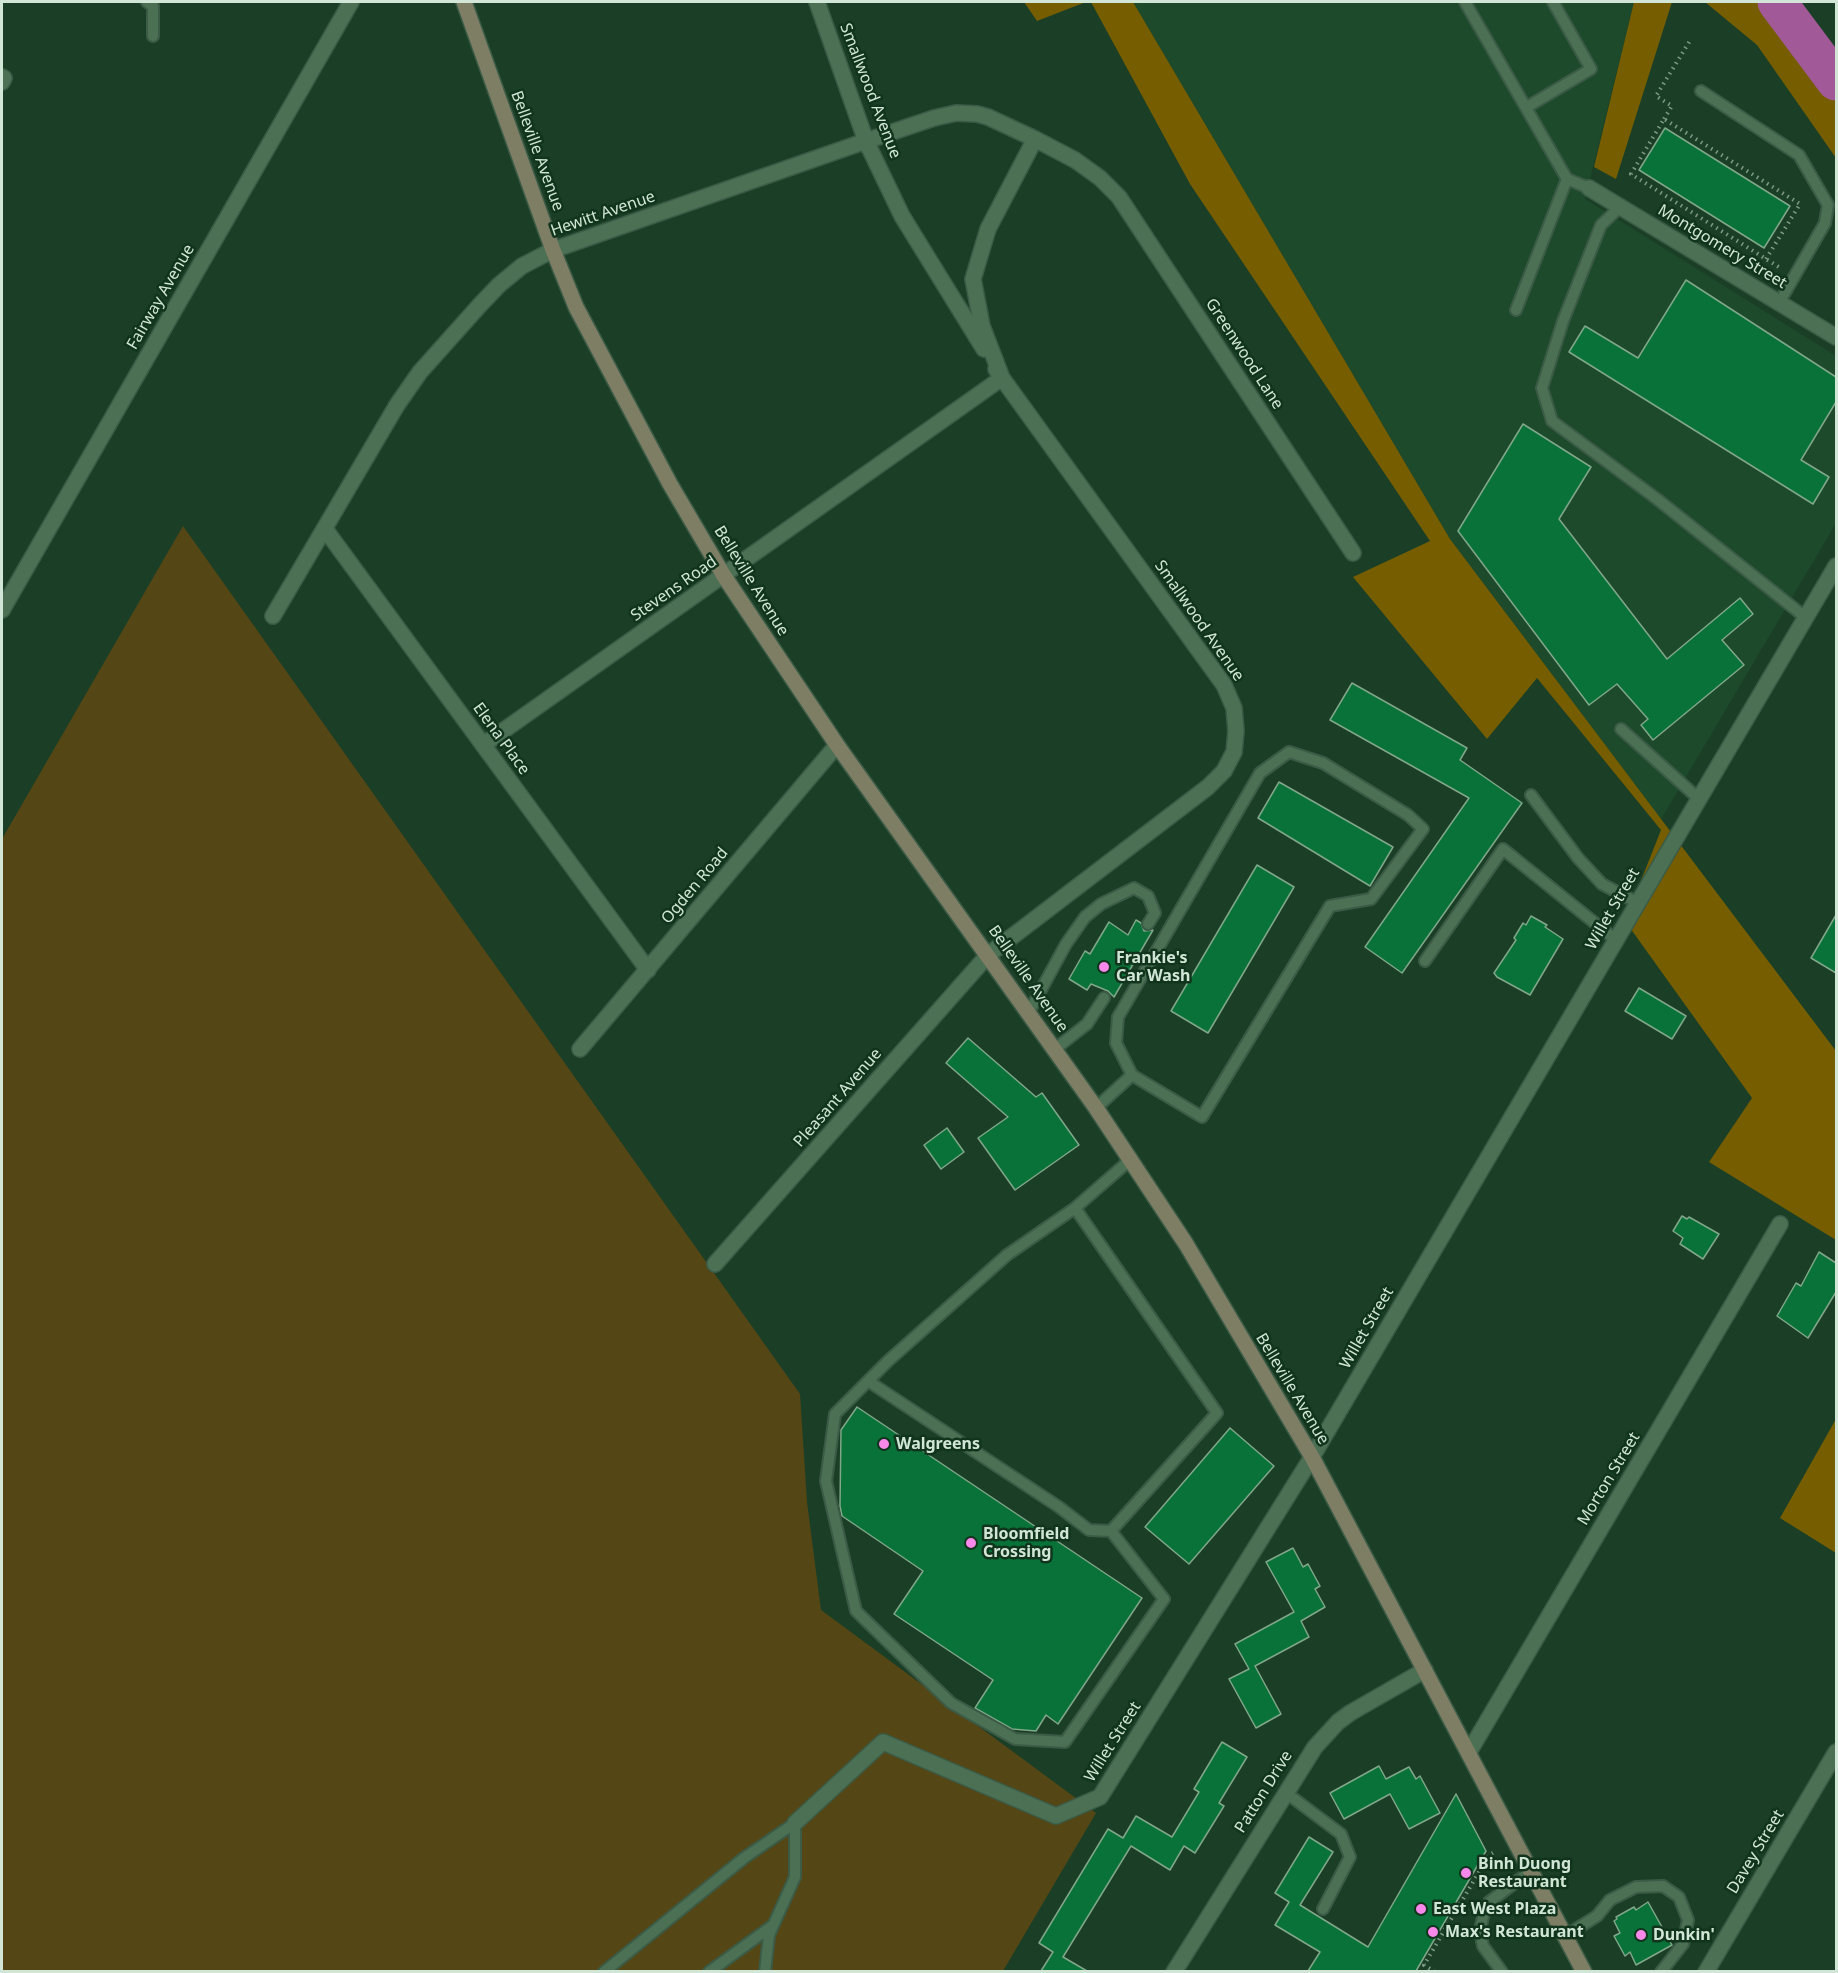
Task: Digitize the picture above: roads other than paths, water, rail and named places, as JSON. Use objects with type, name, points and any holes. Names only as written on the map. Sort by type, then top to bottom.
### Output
[{"type":"main road","name":"Belleville Avenue","points":[[464,2],[553,250],[576,307],[670,484],[724,576],[837,745],[1055,1049],[1186,1244],[1312,1457],[1584,1971]]},
{"type":"street","name":"Fairway Avenue","points":[[2,609],[351,2]]},
{"type":"street","name":"Smallwood Avenue","points":[[817,2],[866,141],[902,216],[1002,378],[1224,685],[1234,708],[1236,731],[1234,752],[1224,771],[1208,787],[988,955]]},
{"type":"street","name":"Hewitt Avenue","points":[[273,616],[397,405],[420,372],[499,285],[522,266],[553,250],[866,141],[956,113],[988,117],[1075,160],[1100,178]]},
{"type":"street","name":"Smallwood Avenue","points":[[1002,378],[982,326],[973,279],[988,229],[1035,139]]},
{"type":"street","name":"Greenwood Lane","points":[[1100,178],[1119,197],[1353,553]]},
{"type":"street","name":"Montgomery Street","points":[[1589,188],[1836,338]]},
{"type":"street","name":"Stevens Road","points":[[483,745],[1002,378]]},
{"type":"street","name":"Elena Place","points":[[325,529],[648,970]]},
{"type":"street","name":"Willet Street","points":[[795,1823],[884,1742],[1056,1816],[1100,1797],[1312,1457],[1836,566]]},
{"type":"street","name":"Ogden Road","points":[[580,1049],[837,745]]},
{"type":"street","name":"Pleasant Avenue","points":[[715,1264],[988,955]]},
{"type":"street","name":"Morton Street","points":[[1469,1752],[1780,1224]]},
{"type":"street","name":"Patton Drive","points":[[1174,1971],[1314,1747],[1338,1722],[1425,1670]]},
{"type":"street","name":"Davey Street","points":[[1706,1971],[1836,1752]]},
{"type":"lane","points":[[147,2],[153,6],[153,36]]},
{"type":"lane","points":[[1466,2],[1567,179],[1589,188]]},
{"type":"lane","points":[[1527,107],[1591,69],[1553,2]]},
{"type":"lane","points":[[1701,91],[1799,155],[1828,205],[1825,224],[1779,303]]},
{"type":"lane","points":[[1516,310],[1567,179]]},
{"type":"lane","points":[[1620,207],[1601,225],[1560,332],[1542,388],[1552,421],[1657,499],[1805,617]]},
{"type":"lane","points":[[1621,729],[1699,799]]},
{"type":"lane","points":[[1289,752],[1323,763],[1408,815],[1423,829],[1371,899],[1330,906],[1202,1117],[1132,1075],[1116,1043],[1118,1017],[1260,773],[1289,752]]},
{"type":"lane","points":[[1531,795],[1578,858],[1602,884],[1638,903]]},
{"type":"lane","points":[[1425,961],[1503,849],[1616,940]]},
{"type":"lane","points":[[1029,1012],[1066,944],[1085,916],[1101,904],[1134,888],[1148,896],[1155,912],[1148,924]]},
{"type":"lane","points":[[1055,1049],[1087,1024],[1104,998]]},
{"type":"lane","points":[[1096,1108],[1132,1075]]},
{"type":"lane","points":[[1112,1531],[1164,1599],[1065,1742],[1015,1739],[951,1704],[856,1611],[826,1481],[835,1414],[888,1361],[1007,1256],[1075,1208],[1130,1160]]},
{"type":"lane","points":[[1075,1208],[1217,1413],[1112,1531]]},
{"type":"lane","points":[[868,1381],[1059,1507],[1089,1530],[1112,1531]]},
{"type":"lane","points":[[1285,1792],[1341,1834],[1350,1857],[1323,1909]]},
{"type":"lane","points":[[765,1971],[769,1935],[795,1877],[795,1823]]},
{"type":"lane","points":[[604,1971],[744,1858],[795,1823]]},
{"type":"lane","points":[[1502,1971],[1483,1946],[1480,1931],[1483,1917],[1489,1902],[1531,1871]]},
{"type":"lane","points":[[1565,1936],[1597,1916],[1610,1899],[1636,1887],[1663,1886],[1679,1897],[1688,1920],[1683,1944],[1661,1971]]},
{"type":"lane","points":[[709,1971],[774,1924]]},
{"type":"waterway","points":[[1777,2],[1836,81]]},
{"type":"place","name":"Frankie's Car Wash","points":[[1104,967]]},
{"type":"place","name":"Walgreens","points":[[884,1444]]},
{"type":"place","name":"Bloomfield Crossing","points":[[971,1543]]},
{"type":"place","name":"Binh Duong Restaurant","points":[[1466,1873]]},
{"type":"place","name":"East West Plaza","points":[[1421,1909]]},
{"type":"place","name":"Max's Restaurant","points":[[1433,1932]]},
{"type":"place","name":"Dunkin'","points":[[1641,1935]]}]
